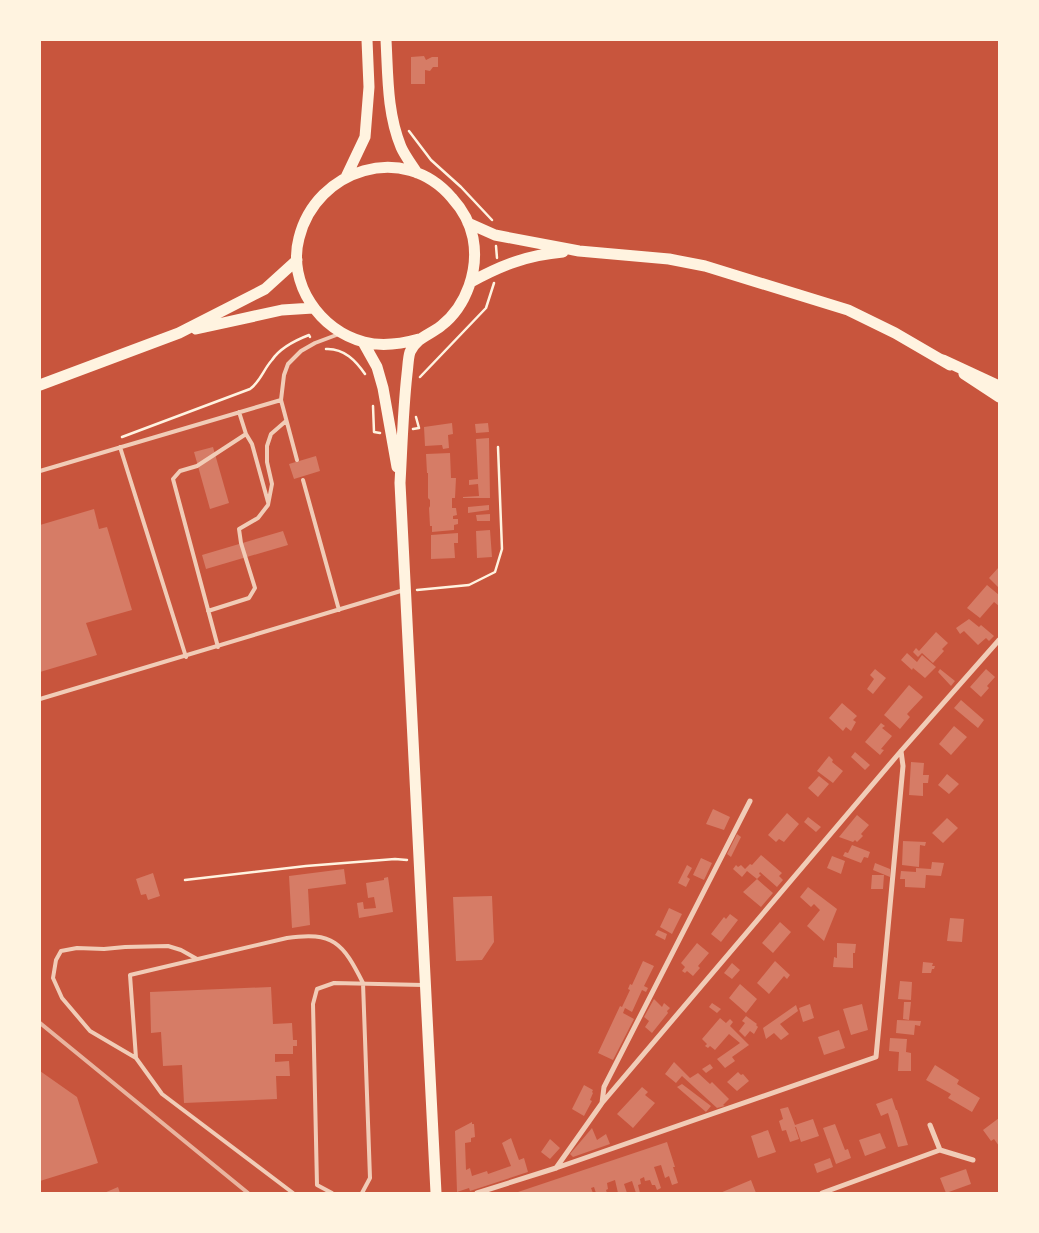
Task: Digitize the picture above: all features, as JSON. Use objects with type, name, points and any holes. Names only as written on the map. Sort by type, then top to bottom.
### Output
[{"type":"main road","points":[[346,177],[365,137],[368,40]]},
{"type":"main road","points":[[386,40],[389,102],[394,126],[401,148],[417,173]]},
{"type":"main road","points":[[381,167],[399,168],[417,173],[433,181],[448,193],[460,207],[468,222],[475,252],[471,282],[460,306],[442,325],[419,339],[391,345],[363,342],[342,333],[326,322],[313,308],[305,293],[299,277],[297,260],[298,240],[304,220],[328,188],[346,177],[363,170],[381,167]]},
{"type":"main road","points":[[468,222],[495,235],[579,251],[669,259],[705,266],[848,310],[895,333],[943,360],[999,397]]},
{"type":"main road","points":[[471,282],[497,268],[541,254],[579,251]]},
{"type":"main road","points":[[40,385],[179,333],[265,289],[297,260]]},
{"type":"main road","points":[[179,333],[282,310],[313,308]]},
{"type":"main road","points":[[419,339],[410,353],[405,394],[400,483],[436,1193]]},
{"type":"main road","points":[[363,342],[377,367],[383,388],[400,483]]},
{"type":"main road","points":[[943,360],[999,386]]},
{"type":"street","points":[[556,1168],[602,1103],[901,751],[999,640]]},
{"type":"street","points":[[477,1193],[556,1168],[876,1057],[903,766],[901,751]]},
{"type":"street","points":[[602,1103],[604,1087],[750,802]]},
{"type":"street","points":[[930,1125],[940,1150]]},
{"type":"street","points":[[822,1193],[940,1150],[973,1160]]},
{"type":"lane","points":[[297,460],[280,400],[284,375],[288,364],[301,350],[342,333]]},
{"type":"lane","points":[[40,471],[280,400]]},
{"type":"lane","points":[[239,412],[246,434],[252,444],[268,504]]},
{"type":"lane","points":[[208,610],[249,598],[255,588],[241,543],[239,529],[258,518],[268,504],[272,484],[267,462],[267,446],[271,434],[286,421]]},
{"type":"lane","points":[[218,647],[172,479],[180,471],[197,466],[246,434]]},
{"type":"lane","points":[[120,447],[186,656]]},
{"type":"lane","points":[[303,480],[339,610]]},
{"type":"lane","points":[[40,699],[405,590]]},
{"type":"lane","points":[[136,1058],[130,975],[308,934],[325,937],[338,944],[352,961],[363,983],[370,1178],[362,1193]]},
{"type":"lane","points":[[198,959],[168,946],[104,949],[77,948],[61,951],[56,960],[53,978],[62,998],[90,1031],[136,1058],[162,1094],[293,1193]]},
{"type":"lane","points":[[332,1193],[317,1185],[313,1004],[317,989],[334,983],[425,985]]},
{"type":"path","points":[[406,127],[431,160],[479,204],[496,224],[497,268],[486,308],[418,378]]},
{"type":"path","points":[[116,438],[250,389],[260,379],[272,359],[288,346],[309,335],[319,349],[338,349],[346,354],[356,362],[369,382]]},
{"type":"path","points":[[372,399],[374,432],[390,431]]},
{"type":"path","points":[[404,430],[419,428],[415,413]]},
{"type":"path","points":[[405,590],[426,590],[469,585],[495,572],[502,549],[498,447]]},
{"type":"path","points":[[185,880],[306,866],[395,859],[419,861]]},
{"type":"building","points":[[424,56],[426,60],[438,57],[438,67],[433,67],[430,71],[425,70],[425,84],[411,84],[411,57]]},
{"type":"building","points":[[452,423],[453,434],[448,435],[449,448],[443,449],[442,445],[425,446],[424,427]]},
{"type":"building","points":[[488,423],[489,432],[476,433],[475,424]]},
{"type":"building","points":[[489,438],[490,498],[463,498],[479,496],[478,484],[469,485],[469,480],[478,479],[476,439]]},
{"type":"building","points":[[213,447],[229,503],[210,509],[194,452]]},
{"type":"building","points":[[450,453],[451,478],[456,478],[455,498],[452,498],[452,508],[456,508],[457,515],[453,516],[453,519],[458,519],[458,524],[454,525],[454,530],[432,532],[432,526],[430,526],[426,454]]},
{"type":"building","points":[[316,456],[320,471],[294,479],[289,464]]},
{"type":"building","points":[[489,505],[489,510],[468,513],[468,507]]},
{"type":"building","points":[[94,509],[99,529],[107,527],[132,610],[86,623],[97,655],[40,672],[40,525]]},
{"type":"building","points":[[490,514],[490,521],[477,521],[476,515]]},
{"type":"building","points":[[490,530],[492,557],[477,558],[476,531]]},
{"type":"building","points":[[283,531],[288,545],[206,569],[202,555]]},
{"type":"building","points":[[458,533],[458,543],[454,543],[455,558],[431,559],[431,535]]},
{"type":"building","points":[[999,567],[999,588],[989,578]]},
{"type":"building","points":[[987,585],[999,595],[999,606],[994,602],[980,618],[967,608]]},
{"type":"building","points":[[969,619],[979,627],[981,625],[994,636],[989,641],[986,638],[978,645],[964,631],[960,634],[956,628]]},
{"type":"building","points":[[936,632],[948,643],[942,649],[944,651],[933,663],[922,653],[918,657],[913,652],[916,648],[919,651]]},
{"type":"building","points":[[907,653],[917,662],[922,655],[936,667],[925,678],[901,660]]},
{"type":"building","points":[[875,669],[886,678],[873,694],[867,689],[874,679],[870,675]]},
{"type":"building","points":[[940,669],[955,681],[951,686],[938,672]]},
{"type":"building","points":[[986,669],[995,677],[981,697],[970,687]]},
{"type":"building","points":[[909,685],[923,697],[907,714],[910,717],[900,729],[884,715]]},
{"type":"building","points":[[961,700],[984,720],[978,728],[954,708]]},
{"type":"building","points":[[842,703],[857,716],[853,720],[856,722],[851,731],[846,727],[843,731],[829,718]]},
{"type":"building","points":[[881,723],[885,726],[882,728],[892,736],[881,749],[884,750],[880,755],[865,742]]},
{"type":"building","points":[[954,726],[967,737],[951,755],[939,744]]},
{"type":"building","points":[[855,752],[870,765],[865,770],[851,757]]},
{"type":"building","points":[[829,756],[833,760],[832,762],[843,771],[833,783],[817,771]]},
{"type":"building","points":[[911,762],[924,763],[923,775],[929,775],[928,783],[923,783],[923,796],[909,795]]},
{"type":"building","points":[[947,774],[959,784],[949,794],[938,785]]},
{"type":"building","points":[[819,776],[829,784],[818,797],[808,788]]},
{"type":"building","points":[[713,809],[730,817],[724,830],[706,824]]},
{"type":"building","points":[[787,813],[799,824],[784,842],[779,839],[776,842],[768,835]]},
{"type":"building","points":[[857,815],[869,825],[861,834],[863,836],[857,842],[839,837]]},
{"type":"building","points":[[808,817],[821,827],[816,832],[804,822]]},
{"type":"building","points":[[947,818],[958,828],[943,843],[932,833]]},
{"type":"building","points":[[737,834],[741,837],[731,857],[727,854]]},
{"type":"building","points":[[903,841],[926,842],[925,846],[920,845],[919,867],[902,865]]},
{"type":"building","points":[[852,845],[870,852],[868,858],[864,857],[861,863],[843,856],[845,852],[848,853]]},
{"type":"building","points":[[761,855],[782,873],[779,876],[783,880],[777,887],[760,872],[759,874],[761,875],[757,879],[747,871],[742,877],[733,869],[736,865],[738,867],[741,865],[745,869],[750,864],[752,865]]},
{"type":"building","points":[[832,856],[845,861],[841,874],[827,868]]},
{"type":"building","points":[[701,858],[712,863],[704,880],[693,875]]},
{"type":"building","points":[[932,862],[944,863],[941,876],[926,875],[925,888],[905,887],[905,879],[900,879],[901,871],[916,872],[916,868],[931,869]]},
{"type":"building","points":[[875,863],[890,869],[890,877],[873,870]]},
{"type":"building","points":[[687,865],[692,868],[687,877],[690,879],[686,887],[678,883]]},
{"type":"building","points":[[344,869],[346,884],[308,889],[310,925],[292,928],[289,876]]},
{"type":"building","points":[[153,873],[160,896],[148,900],[146,894],[141,895],[136,879]]},
{"type":"building","points":[[872,875],[884,875],[883,889],[871,889]]},
{"type":"building","points":[[388,877],[393,912],[359,918],[357,903],[363,902],[364,909],[376,908],[374,897],[368,898],[366,883],[384,880],[384,878]]},
{"type":"building","points":[[757,879],[773,893],[761,907],[743,892]]},
{"type":"building","points":[[808,887],[837,909],[824,941],[807,926],[820,910],[814,904],[811,907],[800,897]]},
{"type":"building","points":[[492,896],[494,942],[482,960],[456,961],[453,897]]},
{"type":"building","points":[[669,908],[682,914],[672,934],[660,927]]},
{"type":"building","points":[[730,914],[738,920],[721,942],[711,934],[724,917],[726,919]]},
{"type":"building","points":[[950,918],[964,919],[962,942],[947,941]]},
{"type":"building","points":[[780,922],[791,932],[773,953],[762,943]]},
{"type":"building","points":[[658,930],[667,934],[665,940],[655,935]]},
{"type":"building","points":[[697,943],[709,953],[698,966],[700,968],[693,976],[687,971],[685,973],[682,971],[685,967],[681,963]]},
{"type":"building","points":[[837,943],[856,944],[855,953],[853,953],[853,968],[833,967],[834,957],[837,958]]},
{"type":"building","points":[[643,961],[654,966],[644,986],[648,988],[646,992],[642,990],[632,1012],[625,1008],[623,1013],[634,1019],[613,1060],[598,1053],[620,1006],[622,1007],[630,990],[628,989],[630,984],[632,985]]},
{"type":"building","points":[[775,961],[790,975],[787,979],[784,976],[769,994],[757,983]]},
{"type":"building","points":[[923,962],[933,963],[932,966],[935,966],[931,973],[922,973]]},
{"type":"building","points":[[732,963],[740,970],[732,979],[724,973]]},
{"type":"building","points":[[900,981],[912,982],[911,1000],[898,999]]},
{"type":"building","points":[[740,984],[757,999],[746,1013],[729,998]]},
{"type":"building","points":[[271,987],[273,1024],[292,1023],[293,1040],[297,1040],[297,1046],[293,1046],[293,1054],[275,1054],[275,1062],[289,1061],[290,1076],[276,1076],[277,1099],[184,1103],[182,1065],[163,1066],[161,1032],[151,1033],[150,992]]},
{"type":"building","points":[[654,999],[662,1007],[664,1003],[670,1008],[652,1033],[645,1027],[649,1021],[644,1017]]},
{"type":"building","points":[[904,1002],[911,1002],[909,1020],[903,1019]]},
{"type":"building","points":[[712,1003],[721,1009],[717,1013],[709,1007]]},
{"type":"building","points":[[810,1004],[814,1018],[803,1022],[799,1008]]},
{"type":"building","points":[[862,1004],[868,1030],[851,1035],[843,1009]]},
{"type":"building","points":[[796,1005],[798,1011],[780,1024],[789,1034],[781,1040],[774,1033],[766,1039],[763,1028]]},
{"type":"building","points":[[746,1016],[757,1024],[758,1027],[754,1034],[750,1031],[745,1037],[739,1031],[745,1023],[742,1021]]},
{"type":"building","points":[[720,1018],[726,1023],[730,1019],[733,1022],[730,1026],[749,1045],[732,1057],[735,1061],[725,1068],[717,1059],[740,1043],[729,1034],[715,1050],[710,1046],[708,1048],[705,1046],[707,1044],[702,1039]]},
{"type":"building","points":[[897,1020],[921,1021],[920,1026],[915,1025],[914,1035],[896,1033]]},
{"type":"building","points":[[839,1030],[845,1048],[824,1055],[818,1037]]},
{"type":"building","points":[[890,1038],[907,1039],[906,1052],[911,1053],[911,1071],[898,1071],[899,1052],[889,1051]]},
{"type":"building","points":[[674,1062],[690,1078],[698,1073],[710,1084],[712,1082],[729,1099],[723,1105],[725,1106],[717,1108],[682,1076],[676,1083],[665,1074]]},
{"type":"building","points":[[710,1064],[713,1068],[706,1073],[702,1069]]},
{"type":"building","points":[[935,1065],[959,1080],[957,1084],[980,1098],[972,1112],[948,1098],[951,1094],[926,1080]]},
{"type":"building","points":[[40,1071],[77,1097],[98,1163],[40,1181]]},
{"type":"building","points":[[738,1072],[741,1075],[743,1074],[749,1081],[737,1091],[727,1082]]},
{"type":"building","points":[[682,1084],[711,1106],[706,1112],[677,1087]]},
{"type":"building","points":[[584,1085],[593,1090],[593,1093],[590,1100],[592,1101],[584,1116],[572,1109]]},
{"type":"building","points":[[642,1087],[648,1092],[645,1095],[655,1103],[633,1128],[617,1114]]},
{"type":"building","points":[[892,1098],[908,1145],[898,1147],[888,1113],[881,1116],[876,1104]]},
{"type":"building","points":[[788,1107],[795,1125],[813,1119],[819,1136],[801,1142],[795,1127],[799,1139],[790,1142],[786,1130],[782,1131],[779,1121],[783,1119],[780,1109]]},
{"type":"building","points":[[999,1118],[999,1146],[994,1139],[991,1141],[983,1130]]},
{"type":"building","points":[[472,1122],[474,1124],[475,1137],[471,1138],[471,1142],[465,1143],[466,1170],[470,1168],[472,1176],[487,1171],[488,1174],[511,1166],[502,1143],[511,1138],[519,1160],[524,1158],[528,1172],[470,1191],[469,1188],[457,1192],[455,1131]]},
{"type":"building","points":[[835,1124],[845,1150],[848,1149],[851,1158],[836,1164],[823,1128]]},
{"type":"building","points":[[592,1128],[597,1140],[606,1134],[610,1144],[573,1157],[570,1154]]},
{"type":"building","points":[[768,1130],[776,1152],[758,1158],[751,1136]]},
{"type":"building","points":[[880,1133],[886,1148],[865,1156],[859,1140]]},
{"type":"building","points":[[550,1139],[560,1148],[550,1159],[541,1152]]},
{"type":"building","points":[[667,1142],[678,1183],[672,1185],[669,1176],[665,1178],[661,1165],[654,1167],[661,1188],[657,1190],[650,1180],[645,1181],[644,1177],[640,1179],[641,1184],[638,1185],[640,1193],[636,1193],[632,1181],[624,1184],[627,1193],[618,1193],[615,1180],[607,1183],[607,1193],[596,1193],[594,1187],[591,1188],[593,1193],[515,1193]]},
{"type":"building","points":[[830,1158],[833,1167],[817,1173],[814,1164]]},
{"type":"building","points":[[966,1169],[971,1184],[946,1193],[940,1178]]},
{"type":"building","points":[[751,1180],[756,1193],[720,1193]]},
{"type":"building","points":[[118,1187],[120,1193],[104,1193]]},
{"type":"railway","points":[[40,1023],[248,1193]]}]
